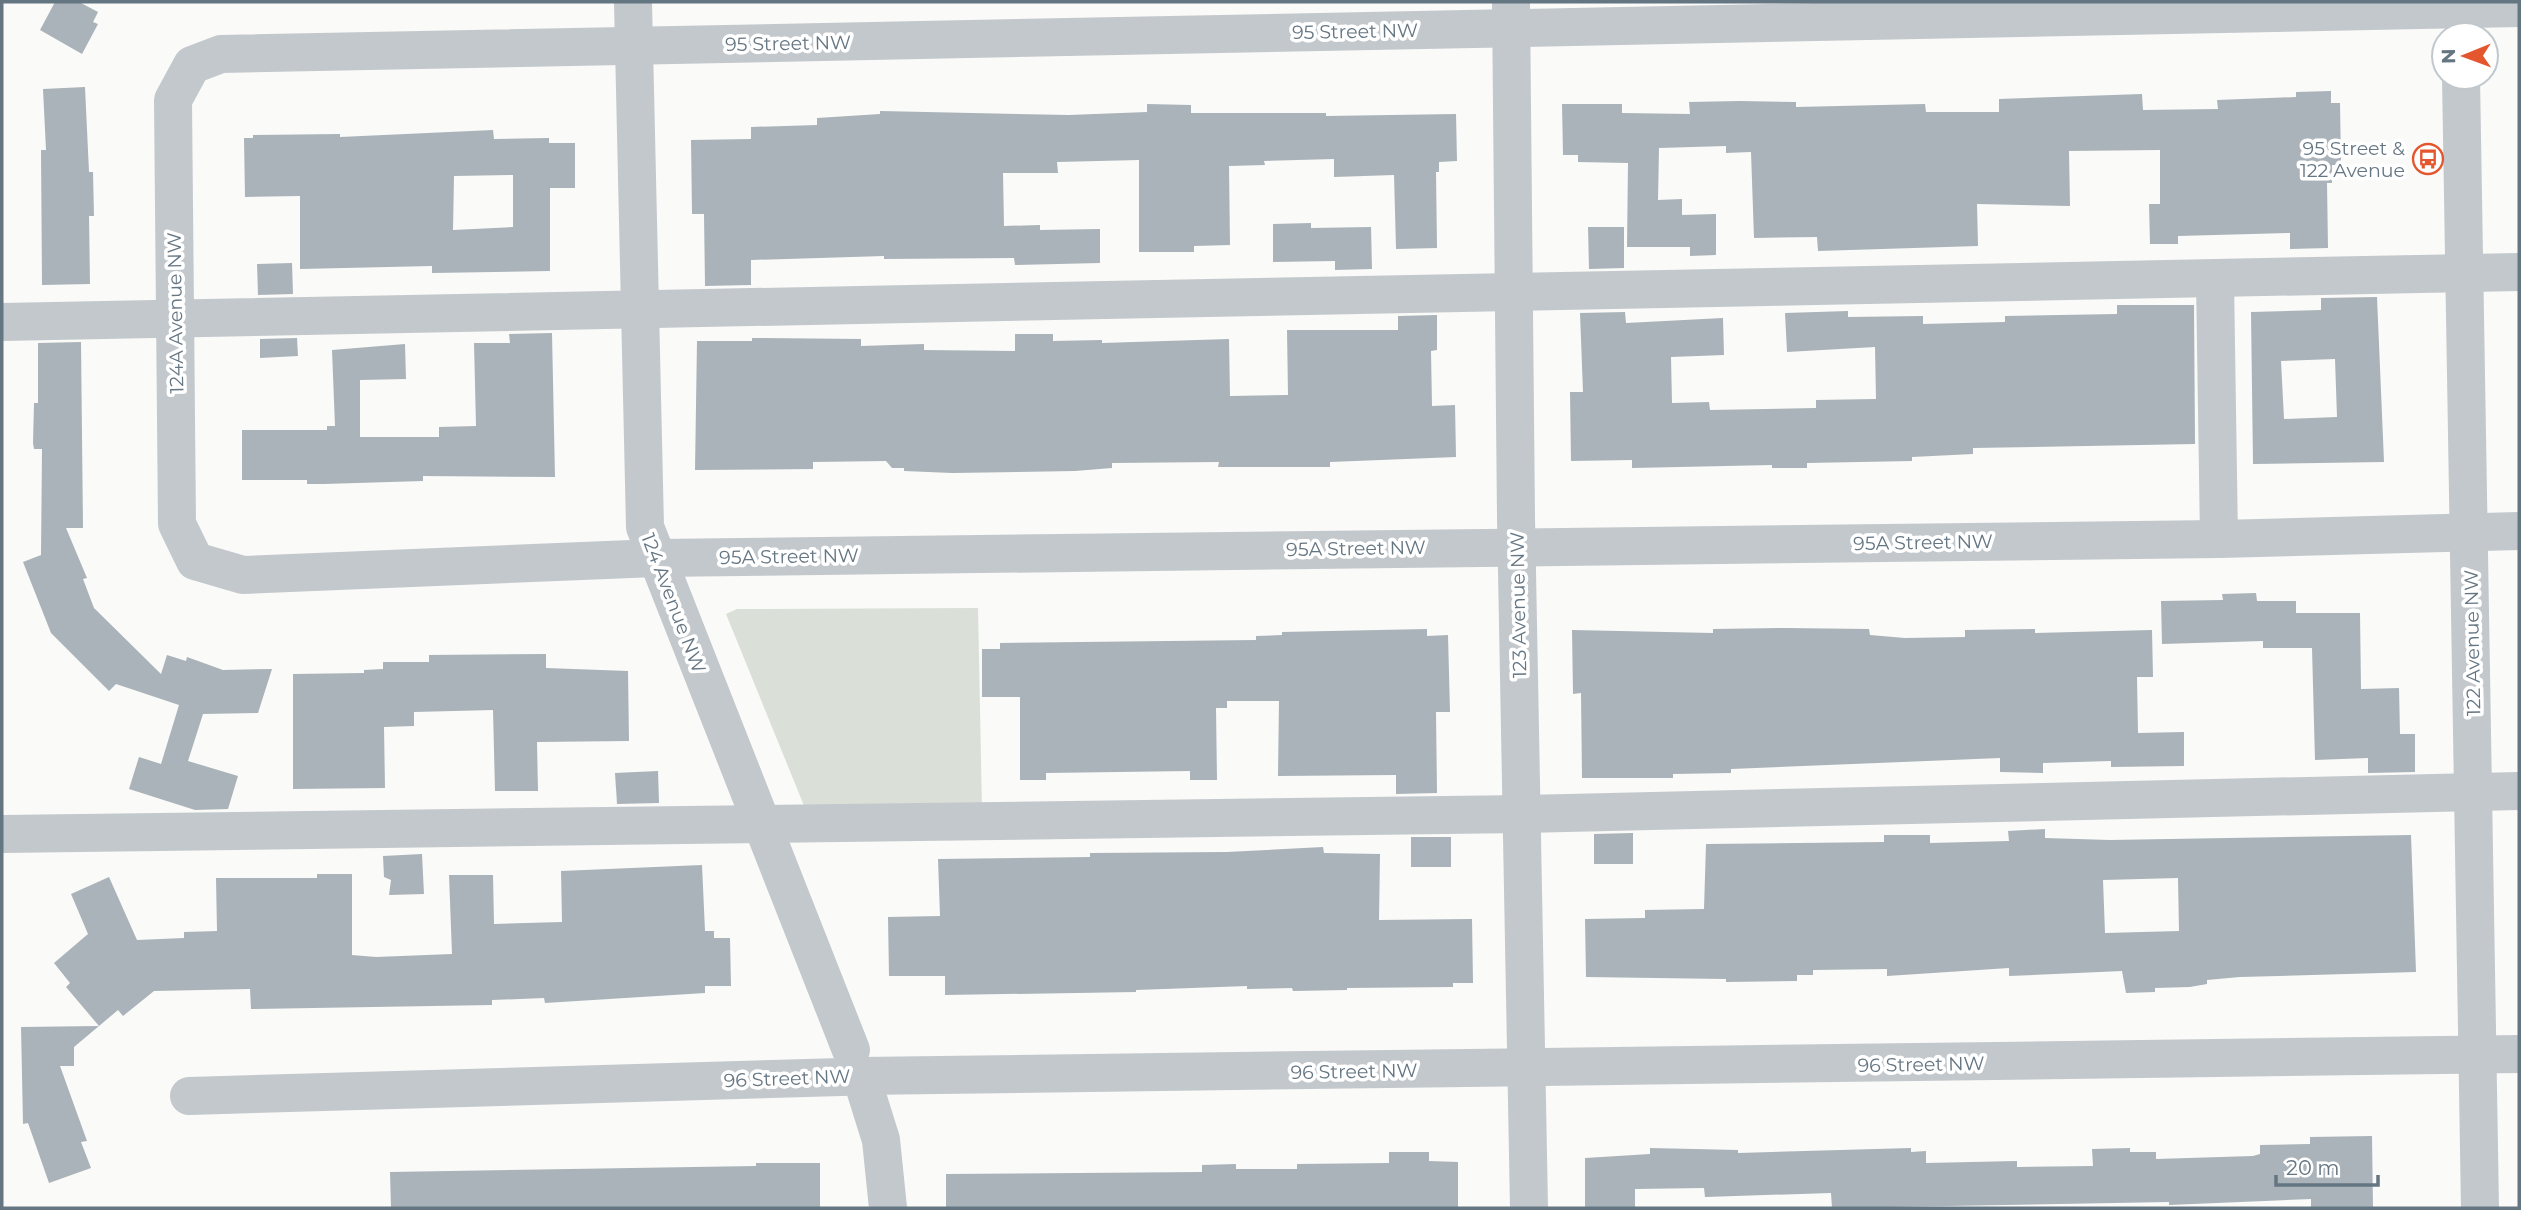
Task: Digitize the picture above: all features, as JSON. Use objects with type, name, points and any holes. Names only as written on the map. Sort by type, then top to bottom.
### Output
[{"type":"street","name":"124 Avenue NW","points":[[633,2],[637,310],[645,527],[863,1068],[881,1140],[888,1208]]},
{"type":"street","name":"95 Street NW","points":[[192,65],[221,54],[633,46],[1511,15],[2460,15],[2519,8]]},
{"type":"street","name":"123 Avenue NW","points":[[1511,15],[1529,1208]]},
{"type":"street","name":"124A Avenue NW","points":[[192,65],[173,100],[177,524],[195,561]]},
{"type":"street","name":"122 Avenue NW","points":[[2461,91],[2471,532],[2480,1208]]},
{"type":"street","points":[[2,322],[2519,272]]},
{"type":"street","points":[[2215,279],[2219,539]]},
{"type":"street","name":"95A Street NW","points":[[195,561],[243,575],[656,558],[2219,539],[2519,531]]},
{"type":"street","points":[[2,834],[1523,814],[2519,791]]},
{"type":"street","name":"96 Street NW","points":[[190,1096],[863,1068],[1525,1069],[2519,1054]]},
{"type":"shaded area","points":[[978,608],[982,810],[807,813],[726,614],[737,609]]},
{"type":"building","points":[[55,2],[79,2],[98,12],[93,22],[98,24],[82,54],[40,30]]},
{"type":"building","points":[[85,87],[89,172],[93,172],[94,216],[89,216],[90,284],[42,285],[41,150],[46,150],[43,89]]},
{"type":"building","points":[[2331,91],[2331,103],[2340,103],[2341,165],[2332,165],[2332,183],[2327,183],[2328,248],[2290,249],[2290,233],[2178,236],[2178,244],[2150,244],[2149,204],[2160,204],[2160,150],[2069,151],[2070,206],[1977,204],[1978,246],[1818,251],[1817,237],[1754,238],[1751,152],[1726,153],[1726,146],[1659,148],[1658,200],[1682,199],[1682,215],[1716,214],[1716,255],[1690,256],[1690,247],[1627,247],[1628,163],[1578,162],[1578,155],[1563,155],[1562,104],[1622,104],[1622,113],[1690,114],[1689,102],[1740,101],[1796,102],[1796,107],[1925,104],[1926,112],[1999,112],[1999,99],[2142,94],[2143,110],[2218,109],[2217,100],[2296,97],[2296,92]]},
{"type":"building","points":[[1147,104],[1191,105],[1191,113],[1326,113],[1326,116],[1456,114],[1457,161],[1439,162],[1439,172],[1436,172],[1437,248],[1396,249],[1394,175],[1334,177],[1334,159],[1264,161],[1265,165],[1229,166],[1230,245],[1194,246],[1194,252],[1139,252],[1139,160],[1057,162],[1058,173],[1003,173],[1004,226],[1040,225],[1040,230],[1100,229],[1100,263],[1015,265],[1014,258],[884,259],[884,256],[751,260],[751,285],[705,286],[704,214],[692,214],[691,140],[751,139],[751,127],[817,125],[817,118],[880,114],[880,111],[1069,115],[1147,112]]},
{"type":"building","points":[[493,130],[494,139],[549,138],[549,143],[575,143],[575,188],[550,188],[550,271],[432,273],[432,266],[300,269],[300,196],[245,197],[244,138],[253,138],[253,135],[340,134],[340,137]],"holes":[[[513,175],[513,227],[453,230],[454,176]]]},
{"type":"building","points":[[1311,223],[1311,228],[1371,227],[1372,269],[1335,270],[1335,261],[1273,262],[1273,224]]},
{"type":"building","points":[[1588,227],[1624,227],[1624,268],[1589,269]]},
{"type":"building","points":[[292,263],[293,294],[258,295],[257,264]]},
{"type":"building","points":[[2377,297],[2384,462],[2253,464],[2251,312],[2321,310],[2321,298]],"holes":[[[2335,359],[2337,417],[2284,419],[2281,361]]]},
{"type":"building","points":[[2117,305],[2194,305],[2195,444],[1973,448],[1973,454],[1912,457],[1912,461],[1807,463],[1807,468],[1772,468],[1772,465],[1632,468],[1632,460],[1571,461],[1570,392],[1583,392],[1580,313],[1625,312],[1626,323],[1723,318],[1724,355],[1671,357],[1672,403],[1709,402],[1710,410],[1816,408],[1816,400],[1876,399],[1875,347],[1787,352],[1785,313],[1848,311],[1848,317],[1923,316],[1923,324],[2005,322],[2005,316],[2117,314]]},
{"type":"building","points":[[1437,315],[1437,350],[1431,351],[1432,406],[1455,405],[1456,457],[1330,462],[1330,467],[1218,467],[1219,462],[1112,463],[1112,468],[1075,471],[952,473],[904,471],[904,468],[892,468],[886,461],[813,462],[813,469],[695,470],[697,341],[752,341],[752,338],[861,339],[861,346],[924,344],[924,350],[1015,351],[1015,334],[1053,334],[1053,341],[1102,340],[1102,343],[1229,339],[1230,396],[1288,395],[1287,330],[1398,330],[1398,316]]},
{"type":"building","points":[[552,333],[555,477],[423,476],[423,481],[324,484],[307,484],[307,480],[242,480],[242,430],[327,430],[327,426],[335,426],[332,350],[405,344],[406,379],[360,380],[360,437],[439,437],[439,427],[476,426],[474,343],[510,343],[509,334]]},
{"type":"building","points":[[297,338],[298,356],[260,358],[260,339]]},
{"type":"building","points":[[81,342],[83,528],[66,528],[87,578],[83,579],[94,608],[161,674],[167,655],[186,661],[187,657],[223,670],[272,669],[258,713],[203,714],[188,761],[238,776],[228,809],[195,810],[129,789],[139,757],[161,764],[179,705],[116,684],[109,691],[51,633],[23,562],[41,555],[42,449],[34,449],[33,443],[34,403],[38,403],[38,343]]},
{"type":"building","points":[[2256,593],[2257,601],[2296,601],[2296,613],[2360,613],[2361,689],[2399,688],[2400,734],[2415,734],[2415,772],[2368,773],[2368,758],[2315,760],[2312,648],[2263,648],[2263,641],[2162,644],[2161,601],[2223,600],[2222,594]]},
{"type":"building","points":[[1427,629],[1427,636],[1448,635],[1450,712],[1436,712],[1437,793],[1396,794],[1396,775],[1278,776],[1279,701],[1227,701],[1227,708],[1216,708],[1217,780],[1190,780],[1190,771],[1046,773],[1046,780],[1020,780],[1020,697],[982,697],[982,649],[1000,649],[1000,643],[1256,640],[1256,636],[1282,635],[1282,632]]},
{"type":"building","points":[[1713,629],[1869,629],[1870,635],[1905,638],[1965,637],[1965,630],[2035,629],[2035,633],[2152,630],[2153,677],[2137,677],[2138,733],[2184,732],[2184,766],[2111,767],[2111,761],[2043,763],[2043,773],[2000,772],[2000,758],[1731,769],[1731,773],[1673,774],[1673,778],[1582,778],[1581,693],[1573,694],[1572,630],[1713,633]]},
{"type":"building","points":[[546,654],[546,668],[628,671],[629,741],[537,742],[538,791],[495,791],[493,710],[414,712],[414,726],[384,727],[385,788],[293,789],[293,674],[364,673],[364,670],[383,669],[383,662],[429,662],[429,655]]},
{"type":"building","points":[[658,771],[659,803],[617,804],[615,773]]},
{"type":"building","points":[[2045,829],[2045,838],[2110,840],[2411,835],[2416,972],[2240,977],[2207,980],[2207,984],[2190,987],[2155,988],[2155,992],[2126,993],[2122,971],[2009,976],[2009,968],[1887,976],[1887,969],[1813,970],[1813,975],[1797,975],[1797,981],[1726,982],[1726,979],[1586,977],[1585,919],[1645,918],[1645,910],[1704,909],[1706,844],[1884,842],[1884,835],[1930,835],[1930,843],[2009,841],[2008,831]],"holes":[[[2178,878],[2179,931],[2105,933],[2103,880]]]},
{"type":"building","points":[[1633,833],[1633,864],[1594,864],[1594,834]]},
{"type":"building","points":[[1411,837],[1451,837],[1451,867],[1411,867]]},
{"type":"building","points":[[1323,847],[1324,853],[1380,854],[1379,920],[1472,919],[1473,983],[1453,983],[1453,987],[1347,990],[1293,991],[1292,988],[1247,989],[1247,986],[1136,992],[945,995],[945,976],[889,976],[888,917],[940,916],[938,859],[1090,857],[1090,853],[1227,852]]},
{"type":"building","points":[[422,854],[424,894],[389,895],[391,880],[384,877],[383,856]]},
{"type":"building","points":[[702,865],[705,931],[714,931],[714,938],[730,938],[731,986],[705,986],[705,993],[545,1003],[544,998],[492,1000],[492,1005],[251,1009],[250,989],[154,991],[123,1016],[118,1010],[99,1026],[66,987],[70,983],[54,963],[88,934],[71,894],[109,877],[137,940],[184,938],[184,932],[217,931],[216,878],[317,878],[317,874],[352,874],[352,955],[376,957],[452,954],[449,875],[493,875],[494,924],[562,922],[561,871]]},
{"type":"building","points":[[99,1026],[74,1047],[74,1066],[60,1066],[87,1141],[81,1142],[91,1168],[49,1183],[28,1123],[23,1124],[21,1027]]},
{"type":"building","points":[[2372,1136],[2373,1208],[2311,1208],[2311,1199],[2169,1205],[2169,1202],[1832,1208],[1831,1193],[1705,1197],[1704,1188],[1635,1189],[1635,1208],[1585,1208],[1585,1158],[1650,1154],[1650,1148],[1738,1150],[1738,1153],[1911,1148],[1911,1152],[1926,1151],[1926,1163],[2017,1161],[2017,1167],[2093,1166],[2092,1149],[2130,1148],[2130,1152],[2156,1152],[2156,1159],[2253,1156],[2260,1154],[2260,1145],[2310,1144],[2310,1137]]},
{"type":"building","points":[[1389,1152],[1429,1152],[1429,1161],[1458,1162],[1458,1208],[946,1208],[946,1174],[1202,1172],[1202,1165],[1236,1164],[1236,1169],[1297,1169],[1297,1164],[1389,1163]]},
{"type":"building","points":[[756,1163],[820,1163],[820,1208],[391,1208],[390,1172],[756,1166]]},
{"type":"place","name":"95 Street & 122 Avenue","points":[[2428,159]]}]
